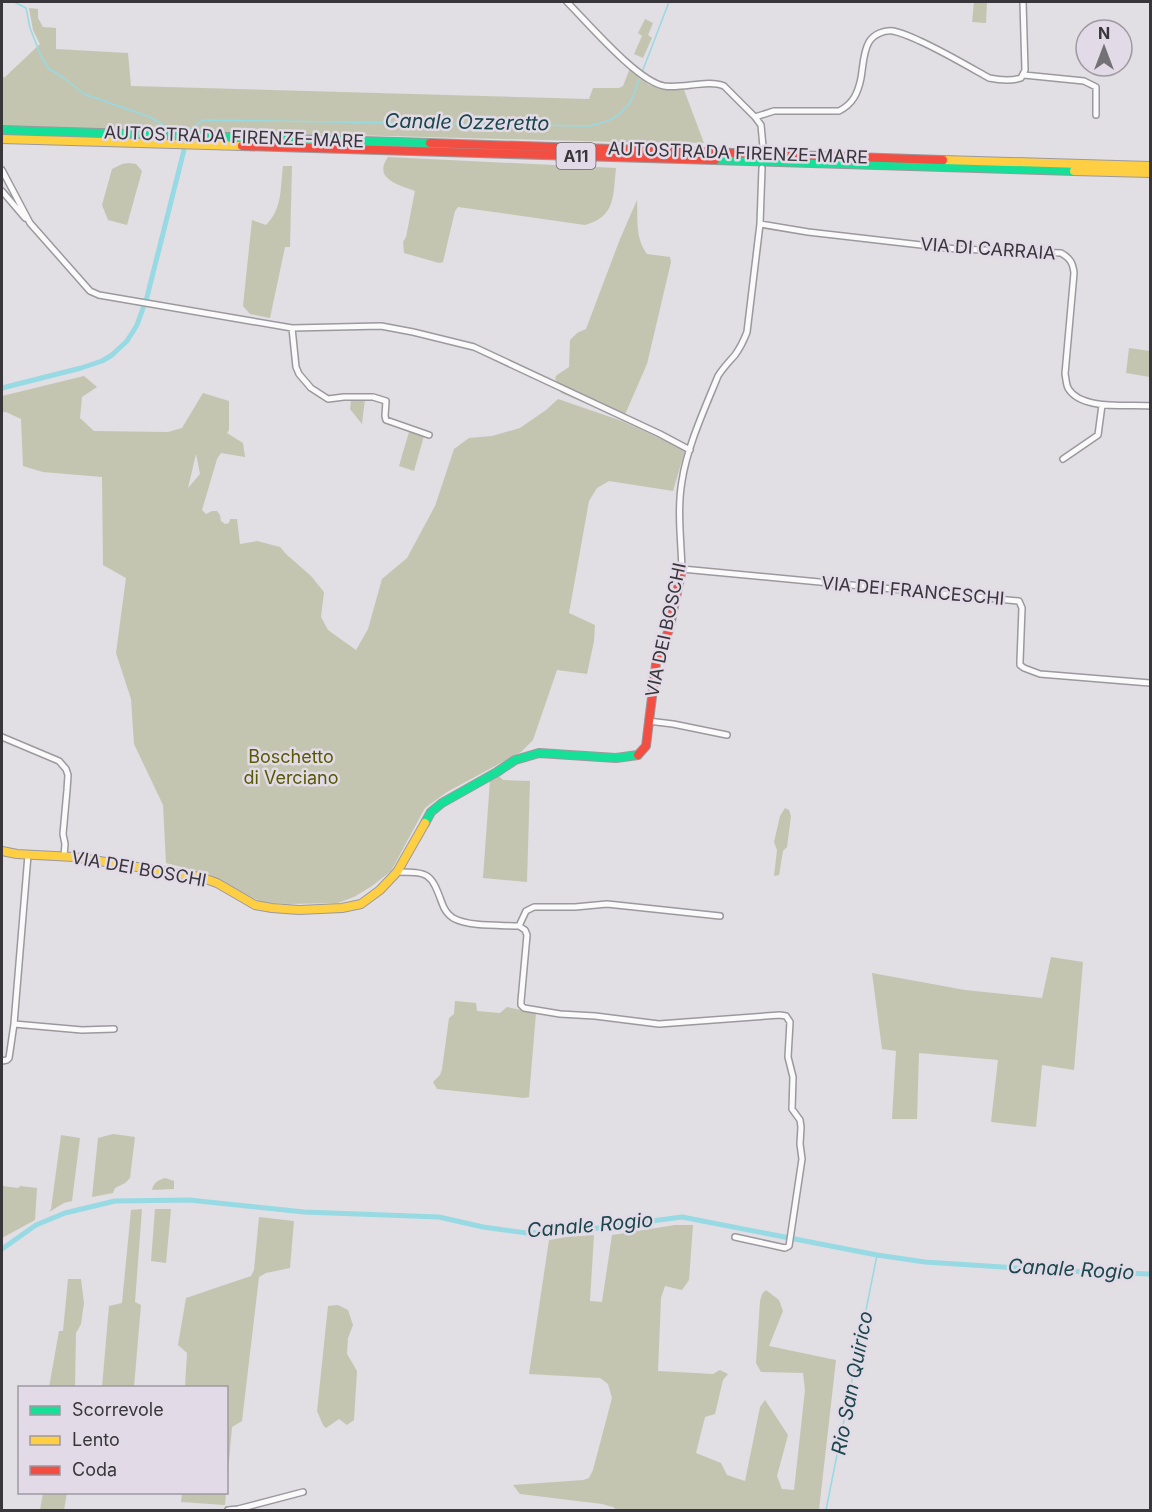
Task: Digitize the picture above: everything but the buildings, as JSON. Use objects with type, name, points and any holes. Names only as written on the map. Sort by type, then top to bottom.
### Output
[{"type":"main road","name":"AUTOSTRADA FIRENZE-MARE","points":[[2,130],[1150,166]]},
{"type":"main road","name":"AUTOSTRADA FIRENZE-MARE","points":[[2,139],[1150,173]]},
{"type":"main road","name":"VIA DEI BOSCHI","points":[[2,851],[105,861],[200,877],[217,883],[255,905],[272,908],[299,910],[342,908],[361,903],[380,890],[397,872],[430,812],[515,760],[532,754],[616,758],[637,756],[642,752],[645,746],[657,656],[669,630],[682,569]]},
{"type":"street","points":[[568,2],[620,56],[654,83],[680,87],[717,83],[724,86],[761,125],[763,147]]},
{"type":"street","points":[[1023,2],[1024,75]]},
{"type":"street","points":[[755,117],[774,111],[839,111],[847,107],[859,88],[869,43],[878,34],[892,31],[906,34],[946,52],[990,78],[1018,80],[1024,75],[1090,83],[1096,87],[1096,115]]},
{"type":"street","name":"VIA DEI BOSCHI","points":[[682,569],[680,498],[682,480],[690,450],[718,376],[724,365],[742,345],[747,332],[760,224],[762,168]]},
{"type":"street","points":[[2,170],[30,223]]},
{"type":"street","points":[[2,191],[90,291],[99,295],[292,328],[381,326],[474,347],[690,450]]},
{"type":"street","name":"VIA DI CARRAIA","points":[[760,224],[808,232],[956,249],[1061,253],[1073,264],[1074,273],[1065,374],[1068,387],[1075,396],[1089,402],[1102,405],[1150,406]]},
{"type":"street","points":[[292,328],[296,367],[311,388],[328,399],[373,397],[386,401],[386,420],[429,435]]},
{"type":"street","points":[[1063,459],[1098,435],[1102,405]]},
{"type":"street","name":"VIA DEI FRANCESCHI","points":[[682,569],[1018,601],[1022,608],[1020,665],[1024,668],[1040,674],[1150,683]]},
{"type":"street","points":[[648,721],[727,735]]},
{"type":"street","points":[[2,736],[59,761],[66,769],[68,775],[63,834],[64,856]]},
{"type":"street","points":[[2,1061],[9,1058],[14,1024],[28,855]]},
{"type":"street","points":[[397,872],[422,873],[432,879],[447,914],[454,919],[472,923],[519,926],[525,930],[521,1001],[524,1008],[658,1024],[786,1016],[790,1022],[788,1057],[793,1077],[792,1109],[800,1120],[802,1159],[790,1243],[785,1248],[735,1237]]},
{"type":"street","points":[[519,926],[526,911],[534,906],[575,907],[617,904],[642,909],[720,916]]},
{"type":"street","points":[[14,1024],[82,1030],[114,1029]]},
{"type":"street","points":[[228,1510],[303,1492]]},
{"type":"green space","points":[[974,2],[987,2],[986,23],[972,22]]},
{"type":"green space","points":[[29,8],[38,9],[38,18],[43,27],[56,28],[56,49],[128,53],[131,86],[589,99],[593,88],[623,86],[630,68],[649,85],[684,90],[704,143],[2,126],[2,73],[4,78],[40,44],[33,30]]},
{"type":"green space","points":[[645,19],[653,23],[648,35],[652,38],[643,58],[634,54],[642,36],[638,33]]},
{"type":"green space","points":[[388,157],[616,168],[613,196],[608,211],[602,217],[585,225],[458,207],[455,211],[443,262],[439,263],[404,253],[403,242],[415,191],[386,176],[383,171]]},
{"type":"green space","points":[[129,163],[136,164],[142,171],[127,225],[108,220],[102,205],[112,169]]},
{"type":"green space","points":[[283,166],[292,166],[290,247],[285,247],[270,318],[250,314],[243,306],[252,220],[266,225],[275,212],[280,197]]},
{"type":"green space","points":[[637,200],[638,228],[643,248],[647,254],[670,257],[671,262],[647,364],[623,419],[561,393],[555,378],[569,367],[570,340],[577,333],[586,329]]},
{"type":"green space","points":[[1129,348],[1150,351],[1150,377],[1126,373]]},
{"type":"green space","name":"Boschetto di Verciano","points":[[84,376],[97,387],[82,397],[80,418],[94,431],[168,432],[182,428],[203,393],[229,401],[229,430],[227,433],[243,443],[245,457],[221,453],[217,459],[202,510],[206,514],[217,511],[221,521],[225,524],[229,523],[230,519],[237,519],[240,544],[257,541],[280,547],[311,576],[324,592],[321,617],[328,630],[356,650],[368,629],[382,579],[407,558],[435,506],[454,449],[469,438],[492,436],[520,428],[558,399],[622,421],[685,450],[673,491],[609,481],[597,488],[589,501],[569,613],[595,625],[587,674],[557,670],[533,740],[521,752],[447,792],[425,808],[391,871],[354,897],[338,903],[261,902],[208,874],[166,863],[163,805],[134,744],[131,699],[116,653],[126,578],[103,565],[102,477],[43,472],[23,466],[21,419],[2,412],[2,396]],"holes":[[[196,454],[200,474],[188,488]]]},
{"type":"green space","points":[[365,399],[362,424],[350,409],[351,400]]},
{"type":"green space","points":[[409,432],[424,436],[414,471],[399,466]]},
{"type":"green space","points":[[499,776],[503,780],[530,781],[527,882],[483,878],[489,778]]},
{"type":"green space","points":[[785,808],[789,810],[791,816],[787,847],[783,851],[779,875],[774,876],[777,850],[774,842],[780,816]]},
{"type":"green space","points":[[1051,957],[1083,962],[1074,1070],[1042,1065],[1036,1127],[991,1122],[998,1060],[919,1053],[917,1119],[892,1119],[896,1051],[882,1049],[872,973],[965,990],[1042,998]]},
{"type":"green space","points":[[455,1001],[476,1003],[477,1011],[500,1013],[507,1007],[536,1013],[529,1097],[437,1089],[433,1082],[442,1069],[449,1018],[454,1014]]},
{"type":"green space","points":[[113,1134],[135,1137],[130,1178],[115,1188],[113,1193],[92,1197],[98,1138]]},
{"type":"green space","points":[[61,1135],[80,1138],[72,1201],[49,1212],[51,1209]]},
{"type":"green space","points":[[165,1178],[174,1181],[174,1189],[152,1190],[156,1182]]},
{"type":"green space","points":[[3,1186],[37,1188],[35,1220],[2,1238]]},
{"type":"green space","points":[[142,1209],[135,1302],[141,1305],[134,1386],[102,1386],[109,1306],[122,1303],[131,1210]]},
{"type":"green space","points":[[155,1209],[171,1209],[166,1263],[151,1261]]},
{"type":"green space","points":[[259,1217],[294,1221],[290,1268],[266,1273],[259,1277],[242,1421],[232,1427],[228,1473],[228,1386],[185,1386],[187,1353],[178,1345],[186,1298],[251,1276],[254,1270]]},
{"type":"green space","points":[[675,1225],[693,1225],[689,1280],[682,1290],[665,1286],[661,1298],[658,1371],[713,1374],[720,1370],[728,1374],[723,1380],[715,1414],[705,1417],[696,1453],[721,1463],[727,1475],[745,1481],[760,1407],[765,1400],[788,1435],[777,1476],[782,1489],[794,1490],[805,1390],[803,1373],[761,1372],[756,1363],[760,1301],[766,1290],[779,1300],[783,1311],[769,1346],[836,1360],[819,1510],[617,1510],[602,1504],[520,1494],[513,1485],[589,1478],[612,1398],[608,1384],[600,1378],[529,1374],[549,1240],[594,1235],[590,1301],[602,1302],[612,1235]]},
{"type":"green space","points":[[68,1279],[81,1279],[84,1303],[81,1324],[76,1333],[75,1386],[49,1386],[59,1331],[63,1331]]},
{"type":"green space","points":[[338,1305],[348,1310],[353,1325],[348,1338],[347,1354],[357,1371],[354,1420],[347,1425],[339,1419],[326,1428],[317,1411],[328,1306]]},
{"type":"green space","points":[[43,1494],[67,1494],[64,1510],[40,1510]]},
{"type":"green space","points":[[182,1494],[226,1494],[225,1505],[181,1502]]},
{"type":"waterway","points":[[14,2],[26,8],[30,28],[48,68],[84,94],[150,117],[165,126],[191,128]]},
{"type":"waterway","name":"Canale Ozzeretto","points":[[191,131],[204,120],[589,126],[602,123],[618,115],[631,101],[669,2]]},
{"type":"waterway","name":"Canale Ozzeretto","points":[[2,388],[102,361],[127,341],[137,325],[147,297],[184,150]]},
{"type":"waterway","name":"Canale Rogio","points":[[2,1249],[36,1225],[65,1213],[115,1201],[189,1200],[304,1212],[439,1217],[483,1227],[527,1233],[575,1231],[682,1217],[877,1255],[925,1262],[1150,1274]]},
{"type":"waterway","name":"Rio San Quirico","points":[[826,1510],[877,1255]]},
{"type":"traffic: fast","points":[[2,130],[430,143]]},
{"type":"traffic: fast","points":[[715,160],[1074,171]]},
{"type":"traffic: fast","points":[[425,823],[431,812],[442,803],[515,760],[539,753],[616,758],[638,755]]},
{"type":"traffic: slow","points":[[2,139],[242,146]]},
{"type":"traffic: slow","points":[[943,160],[1150,166]]},
{"type":"traffic: slow","points":[[1074,171],[1150,173]]},
{"type":"traffic: slow","points":[[2,851],[74,857],[200,877],[217,883],[255,905],[272,908],[299,910],[342,908],[361,904],[380,890],[397,872],[425,823]]},
{"type":"traffic: jam","points":[[430,143],[943,160]]},
{"type":"traffic: jam","points":[[242,146],[715,160]]},
{"type":"traffic: jam","points":[[638,755],[646,746],[657,656],[669,630],[682,569]]}]
